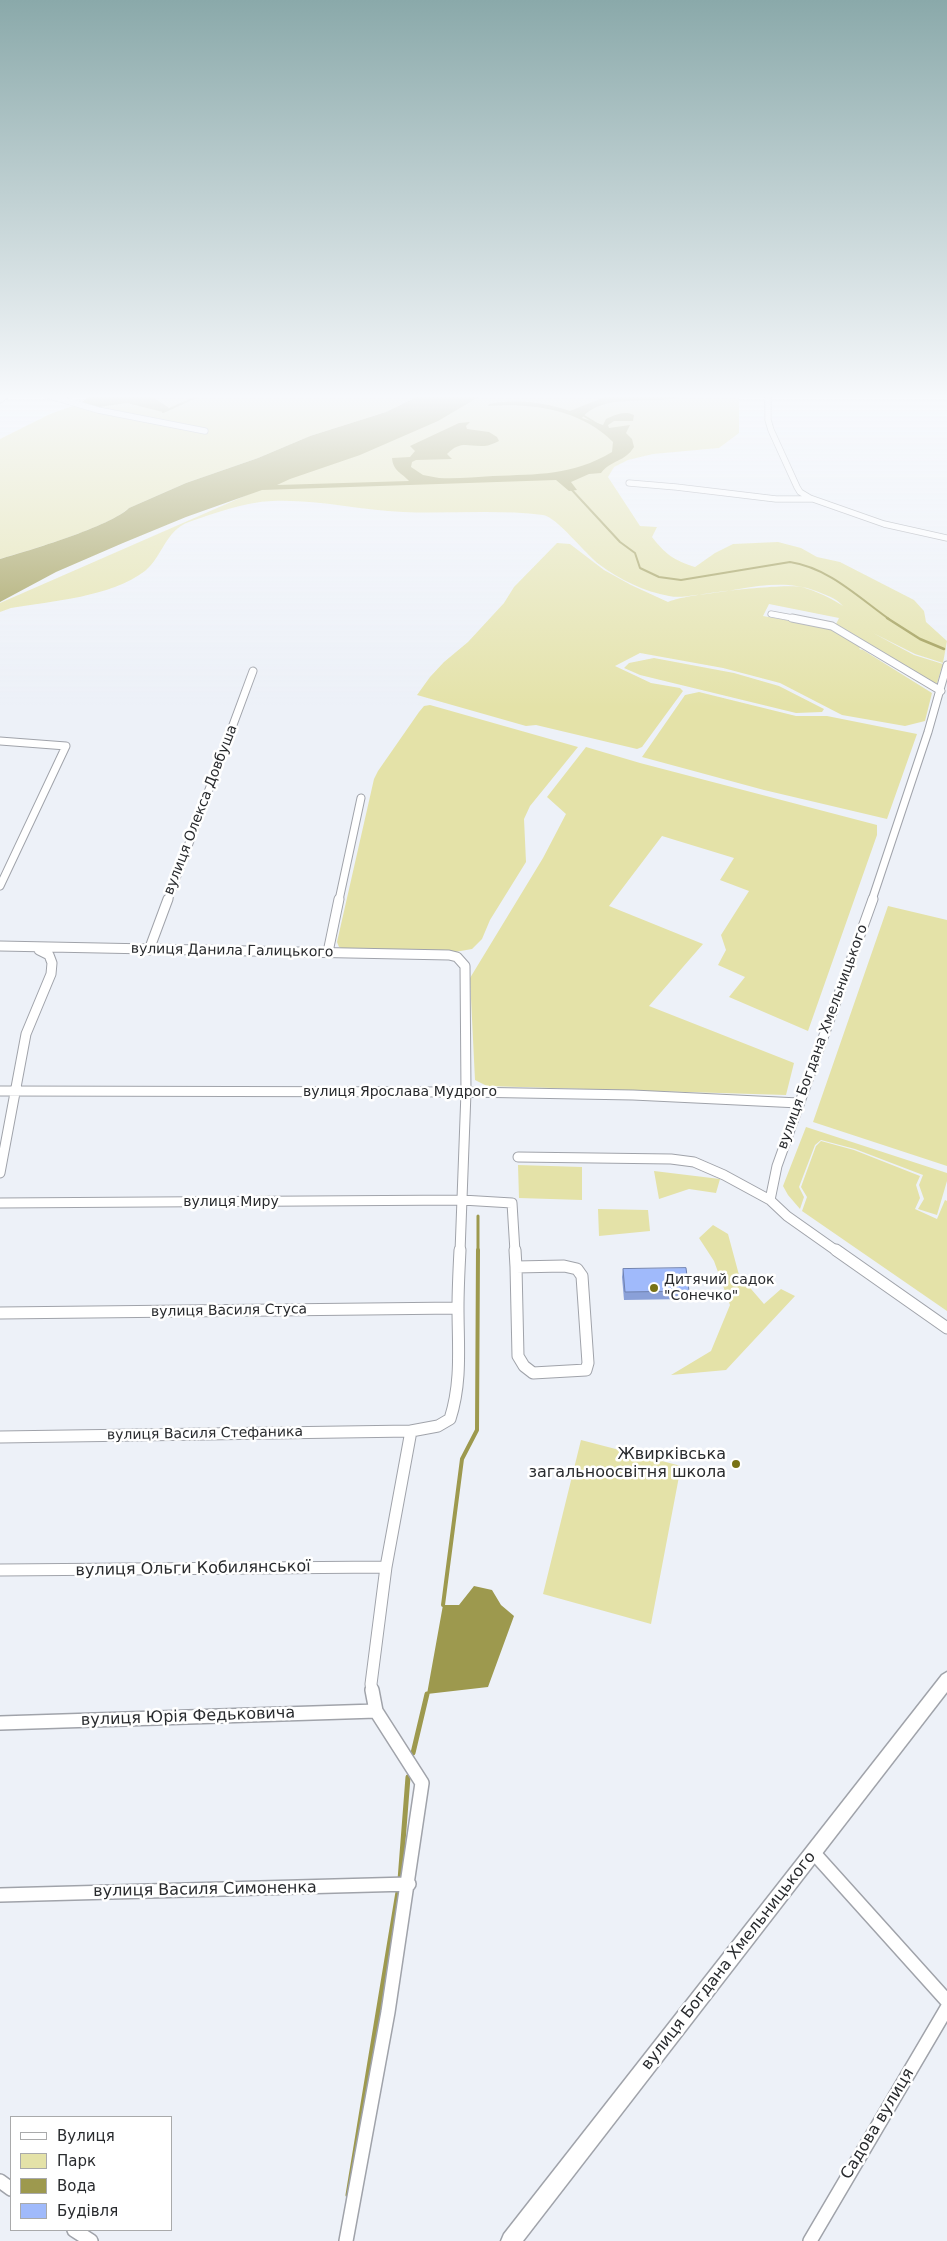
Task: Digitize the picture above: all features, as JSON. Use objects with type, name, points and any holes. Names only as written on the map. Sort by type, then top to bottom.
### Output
[{"type":"street","points":[[778,499],[802,501],[812,499],[900,528],[947,538]]},
{"type":"street","points":[[771,614],[832,626],[941,692]]},
{"type":"street","name":"вулиця Богдана Хмельницького","points":[[770,1200],[771,1188],[799,1103],[877,886],[941,692],[947,666]]},
{"type":"street","name":"вулиця Олекса Довбуша","points":[[148,950],[254,671]]},
{"type":"street","points":[[0,741],[66,746],[0,886]]},
{"type":"street","points":[[328,952],[361,798]]},
{"type":"street","name":"вулиця Данила Галицького","points":[[0,946],[449,955],[462,961],[465,966],[466,1092]]},
{"type":"street","points":[[0,1173],[26,1034],[51,974],[52,963],[49,955],[36,948]]},
{"type":"street","name":"вулиця Ярослава Мудрого","points":[[0,1091],[466,1092],[633,1095],[799,1103]]},
{"type":"street","points":[[458,1308],[466,1092]]},
{"type":"street","points":[[518,1157],[670,1159],[694,1162],[724,1175],[770,1200],[787,1216],[947,1328]]},
{"type":"street","name":"вулиця Миру","points":[[0,1203],[462,1200],[512,1203],[516,1268]]},
{"type":"street","points":[[564,1266],[577,1269],[582,1276],[588,1362],[586,1370],[533,1373],[524,1366],[518,1356],[516,1268],[564,1266]]},
{"type":"street","name":"вулиця Василя Стуса","points":[[0,1313],[458,1308]]},
{"type":"street","name":"вулиця Василя Стефаника","points":[[0,1437],[411,1431],[438,1426],[450,1419],[457,1396],[460,1343],[458,1308]]},
{"type":"street","points":[[346,2241],[372,2117],[410,1884],[422,1783],[376,1712],[371,1684],[386,1567],[411,1431]]},
{"type":"street","name":"вулиця Ольги Кобилянської","points":[[0,1570],[386,1567]]},
{"type":"street","name":"вулиця Богдана Хмельницького","points":[[511,2241],[947,1680]]},
{"type":"street","name":"вулиця Юрія Федьковича","points":[[0,1723],[376,1712]]},
{"type":"street","points":[[813,1852],[947,2001]]},
{"type":"street","name":"вулиця Василя Симоненка","points":[[0,1895],[410,1884]]},
{"type":"street","name":"Садова вулиця","points":[[810,2241],[947,2008]]},
{"type":"street","points":[[76,2231],[91,2241]]},
{"type":"green space","points":[[0,499],[150,499],[129,508],[105,523],[49,544],[0,559]]},
{"type":"green space","points":[[239,499],[622,499],[640,526],[657,527],[652,537],[666,553],[676,559],[695,567],[715,553],[733,544],[778,542],[801,548],[817,557],[840,562],[914,600],[924,611],[926,622],[947,641],[943,663],[915,654],[873,633],[914,655],[943,664],[937,683],[929,683],[838,627],[836,624],[839,618],[769,604],[763,616],[830,628],[861,647],[859,649],[932,693],[925,721],[905,726],[842,715],[780,683],[723,668],[640,653],[615,666],[651,683],[680,688],[683,691],[642,747],[637,749],[536,725],[526,726],[417,695],[430,677],[444,662],[468,642],[504,603],[514,587],[557,543],[570,544],[604,570],[631,585],[668,602],[700,595],[669,596],[642,588],[624,580],[600,565],[556,522],[543,515],[508,512],[403,512],[288,501],[251,503],[181,526],[169,538],[145,571],[115,587],[81,597],[11,608],[0,612],[0,603]],"holes":[[[786,585],[798,587],[726,591]],[[805,588],[831,597],[843,606],[834,600]]]},
{"type":"green space","points":[[654,658],[734,673],[779,686],[824,709],[822,712],[796,713],[640,675],[624,668],[629,663]]},
{"type":"green space","points":[[699,692],[796,716],[827,716],[917,734],[887,819],[764,790],[642,757],[685,695]]},
{"type":"green space","points":[[430,705],[578,747],[530,806],[524,819],[526,862],[490,920],[482,939],[472,949],[455,952],[345,949],[339,947],[337,942],[374,779],[419,712],[424,706]]},
{"type":"green space","points":[[586,747],[877,825],[877,835],[808,1031],[729,997],[745,977],[718,965],[726,950],[721,935],[749,891],[720,880],[734,858],[662,836],[609,906],[703,944],[649,1006],[794,1063],[786,1095],[487,1086],[475,1080],[470,978],[543,858],[566,814],[547,797]]},
{"type":"green space","points":[[888,906],[947,920],[947,1166],[813,1122]]},
{"type":"green space","points":[[806,1127],[947,1173],[947,1181],[937,1215],[918,1209],[924,1199],[919,1185],[923,1175],[855,1149],[821,1140],[815,1145],[799,1187],[804,1197],[800,1209],[783,1186]]},
{"type":"green space","points":[[821,1141],[854,1150],[920,1176],[916,1185],[920,1198],[915,1209],[937,1219],[945,1200],[947,1201],[947,1311],[802,1211],[807,1197],[801,1187],[816,1146]]},
{"type":"green space","points":[[518,1165],[582,1167],[582,1200],[519,1198]]},
{"type":"green space","points":[[654,1171],[720,1179],[716,1193],[689,1189],[659,1199]]},
{"type":"green space","points":[[598,1209],[648,1210],[650,1231],[599,1236]]},
{"type":"green space","points":[[713,1225],[728,1234],[739,1275],[764,1304],[781,1289],[795,1296],[726,1370],[671,1375],[711,1351],[730,1305],[714,1261],[699,1238]]},
{"type":"green space","points":[[581,1440],[681,1466],[651,1624],[543,1594]]},
{"type":"water","points":[[150,499],[238,499],[186,517],[56,572],[0,602],[0,559],[88,530]]},
{"type":"water","points":[[474,1586],[492,1590],[501,1605],[514,1616],[488,1687],[427,1694],[443,1605],[459,1605]]},
{"type":"building","name":"Дитячий садок \"Сонечко\"","points":[[686,1268],[689,1291],[625,1292],[623,1269]]},
{"type":"waterway","points":[[580,499],[620,542],[635,553],[640,568],[659,577],[681,580],[790,562],[818,570],[842,584],[889,619]]},
{"type":"waterway","points":[[887,618],[920,639],[944,649]]},
{"type":"waterway","points":[[478,1216],[478,1250]]},
{"type":"waterway","points":[[443,1605],[462,1459],[477,1430],[478,1250]]},
{"type":"waterway","points":[[413,1753],[427,1694]]},
{"type":"waterway","points":[[400,1880],[408,1777]]},
{"type":"waterway","points":[[348,2195],[398,1892]]},
{"type":"place","name":"Дитячий садок \"Сонечко\"","points":[[654,1288]]},
{"type":"place","name":"Жвирківська загальноосвітня школа","points":[[736,1464]]}]
